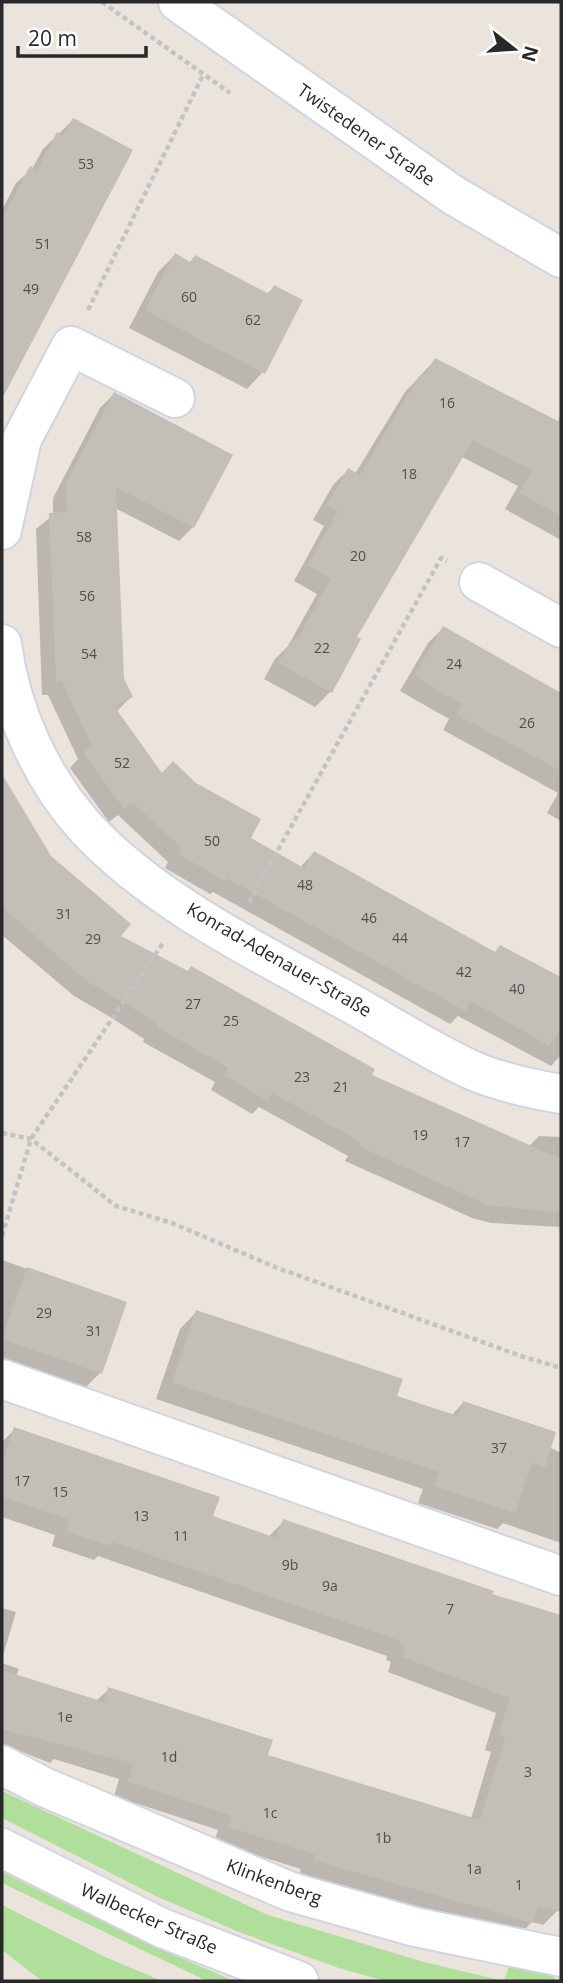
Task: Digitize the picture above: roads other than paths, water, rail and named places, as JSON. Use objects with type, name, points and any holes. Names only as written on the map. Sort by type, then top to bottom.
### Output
[{"type":"street","name":"Twistedener Straße","points":[[178,2],[453,195],[561,258]]},
{"type":"street","points":[[2,530],[22,439],[71,346],[175,398]]},
{"type":"street","points":[[479,582],[561,628]]},
{"type":"street","name":"Konrad-Adenauer-Straße","points":[[2,644],[5,667],[48,779],[87,829],[132,872],[230,936],[474,1071],[522,1087],[561,1094]]},
{"type":"street","points":[[2,1379],[561,1576]]},
{"type":"street","name":"Klinkenberg","points":[[2,1765],[44,1787],[290,1892],[415,1927],[561,1957]]},
{"type":"street","name":"Walbecker Straße","points":[[2,1848],[162,1928],[299,1981]]}]
